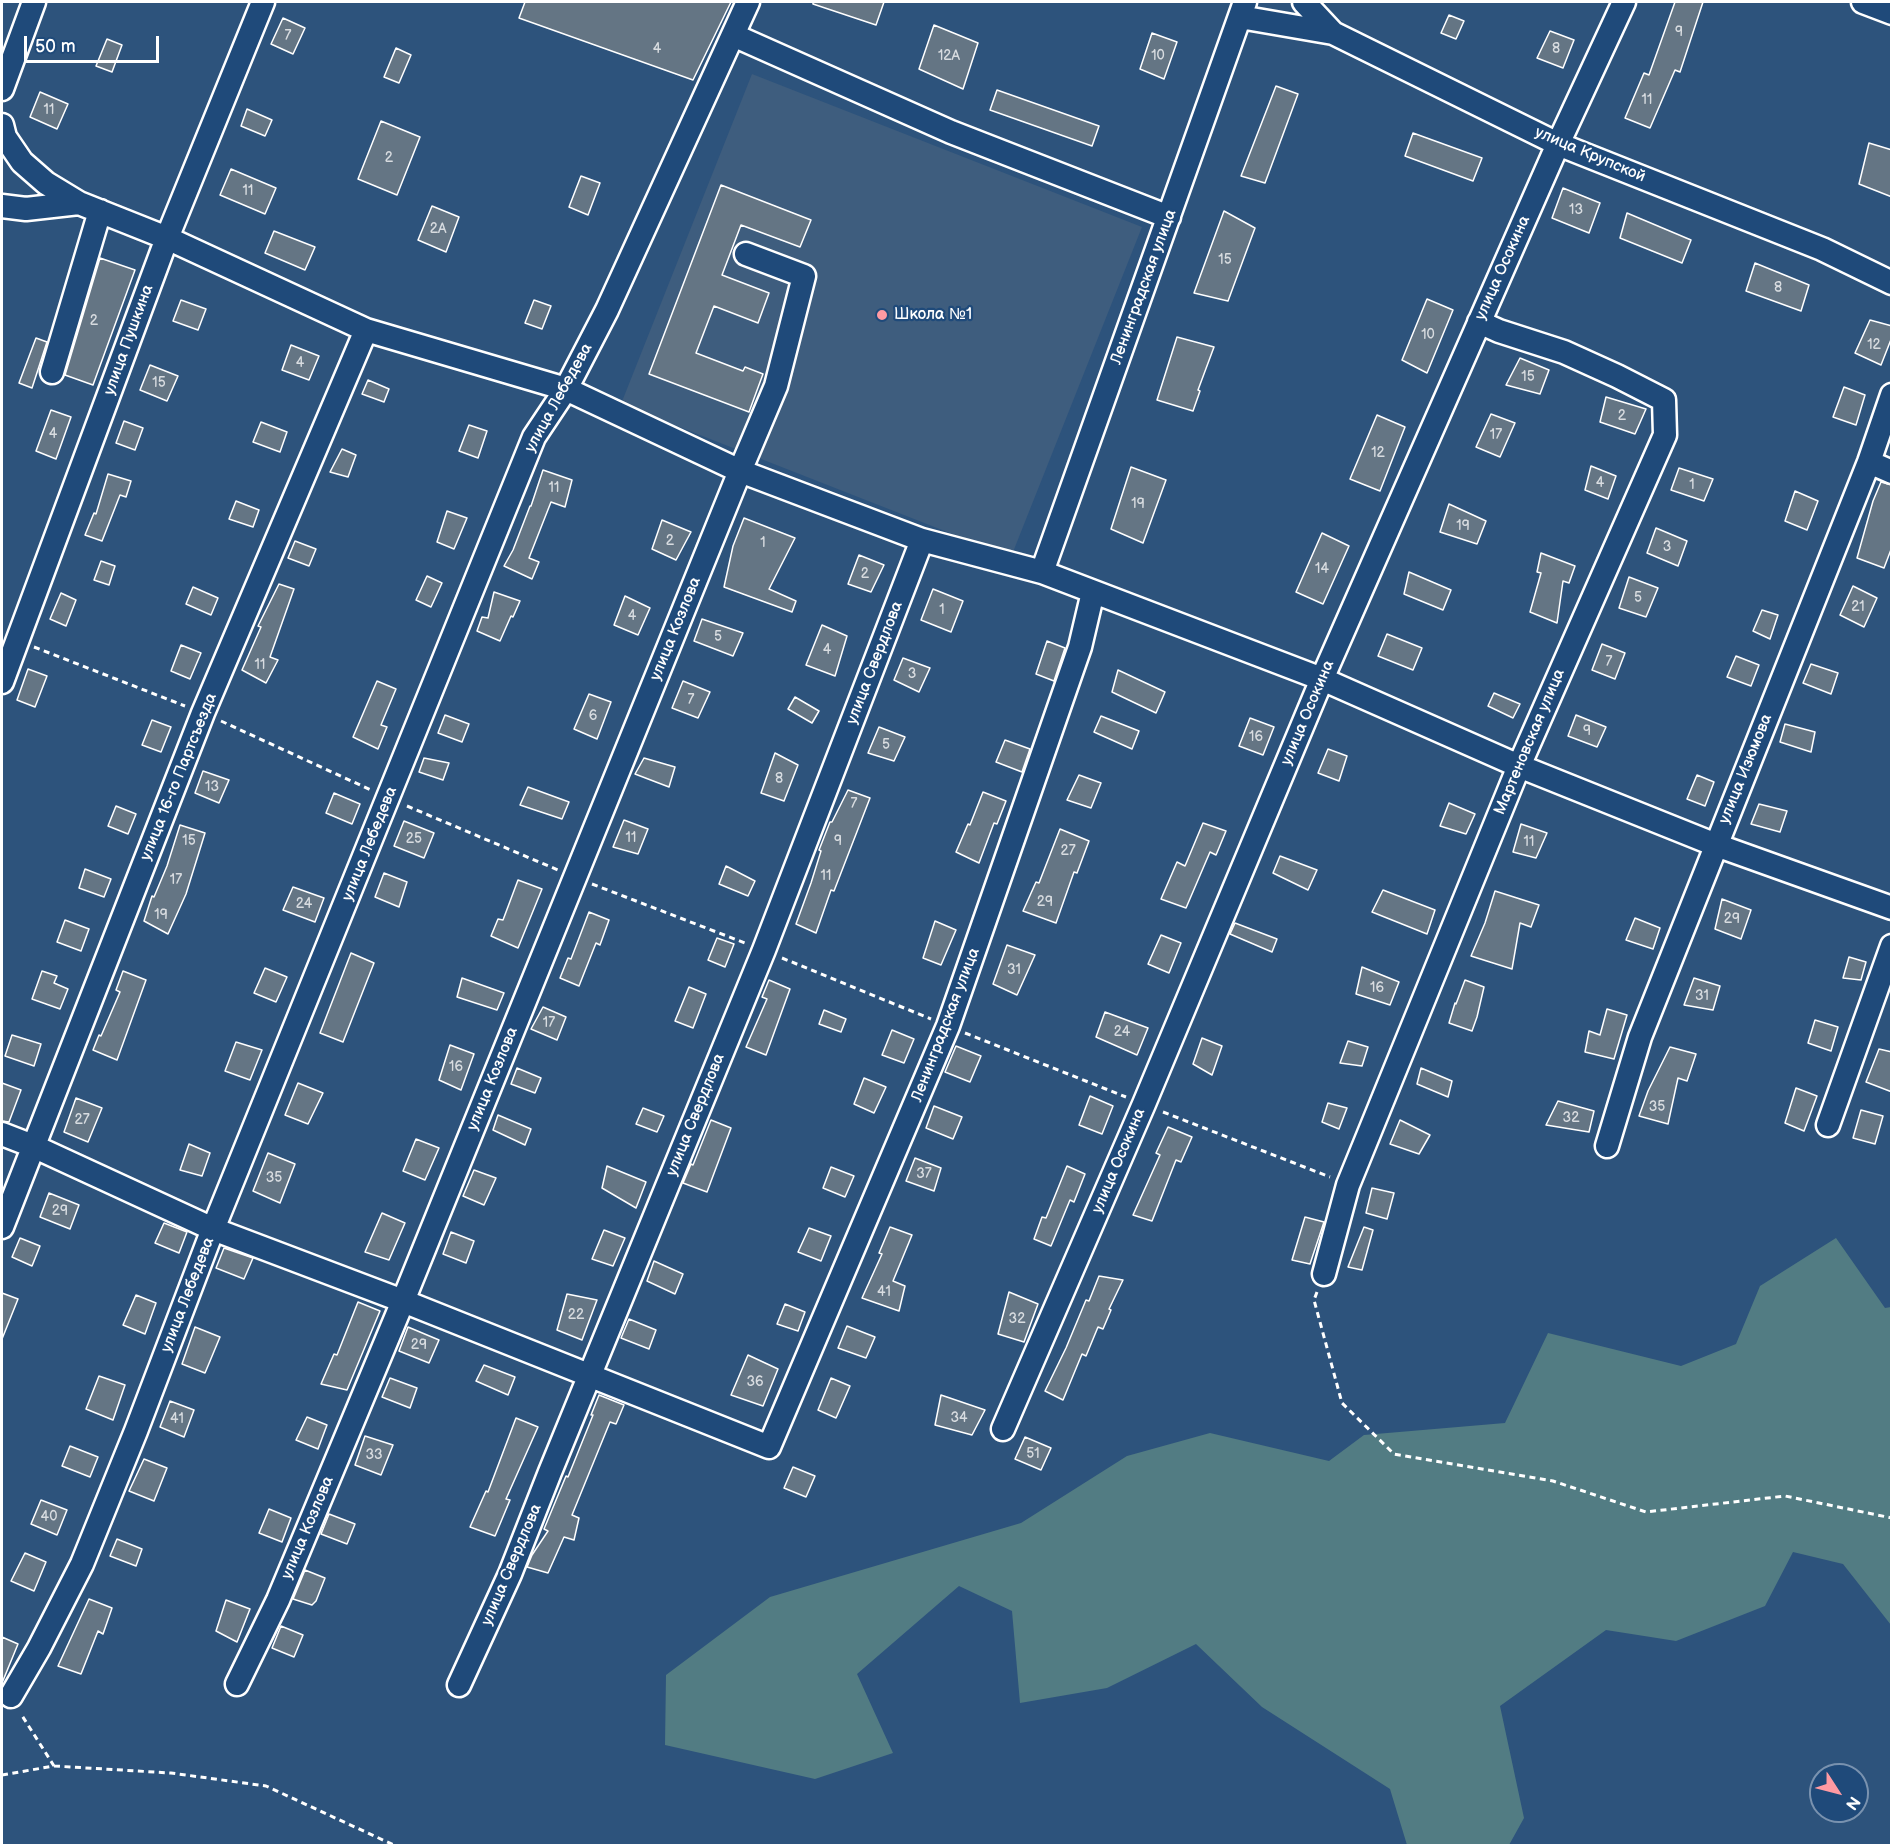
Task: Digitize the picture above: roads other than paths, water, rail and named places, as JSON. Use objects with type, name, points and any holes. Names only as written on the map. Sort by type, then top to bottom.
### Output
[{"type":"street","points":[[2,89],[34,2]]},
{"type":"street","name":"улица Пушкина","points":[[2,682],[166,238],[263,2]]},
{"type":"street","name":"улица Лебедева","points":[[11,1696],[39,1648],[82,1564],[136,1431],[213,1229],[534,437],[566,389],[607,310],[748,2]]},
{"type":"street","name":"улица Крупской","points":[[1304,2],[1333,33],[1558,144],[1822,249],[1892,283]]},
{"type":"street","name":"улица Осокина","points":[[1003,1429],[1144,1104],[1322,679],[1558,144],[1624,2]]},
{"type":"street","points":[[1863,2],[1892,13]]},
{"type":"street","points":[[1243,9],[1333,33]]},
{"type":"street","name":"Ленинградская улица","points":[[1042,572],[1243,9]]},
{"type":"street","points":[[734,35],[951,132],[1169,217]]},
{"type":"street","points":[[2,126],[4,137],[22,162],[46,183],[89,207],[166,238],[366,330],[566,389],[740,471],[922,540],[1042,572],[1322,679],[1519,766],[1716,845],[1892,908]]},
{"type":"street","points":[[2,206],[26,209],[89,207]]},
{"type":"street","points":[[52,372],[89,207]]},
{"type":"street","name":"улица Козлова","points":[[237,1684],[278,1600],[403,1301],[776,386],[804,276],[746,254]]},
{"type":"street","name":"Мартеновская улица","points":[[1324,1274],[1348,1185],[1519,766],[1665,435],[1664,400],[1564,352],[1499,331],[1479,322]]},
{"type":"street","name":"улица 16-го Партсъезда","points":[[2,1227],[203,713],[366,330]]},
{"type":"street","name":"улица Изюмова","points":[[1607,1146],[1640,1037],[1869,462],[1892,395]]},
{"type":"street","points":[[1869,462],[1892,472]]},
{"type":"street","name":"улица Свердлова","points":[[459,1685],[510,1574],[764,951],[922,540]]},
{"type":"street","name":"Ленинградская улица","points":[[589,1376],[769,1447],[948,1026],[1080,647],[1093,592]]},
{"type":"street","points":[[1828,1125],[1892,946]]},
{"type":"street","points":[[2,1134],[213,1229],[403,1301],[589,1376]]},
{"type":"place","name":"Школа №1","points":[[882,315]]}]
